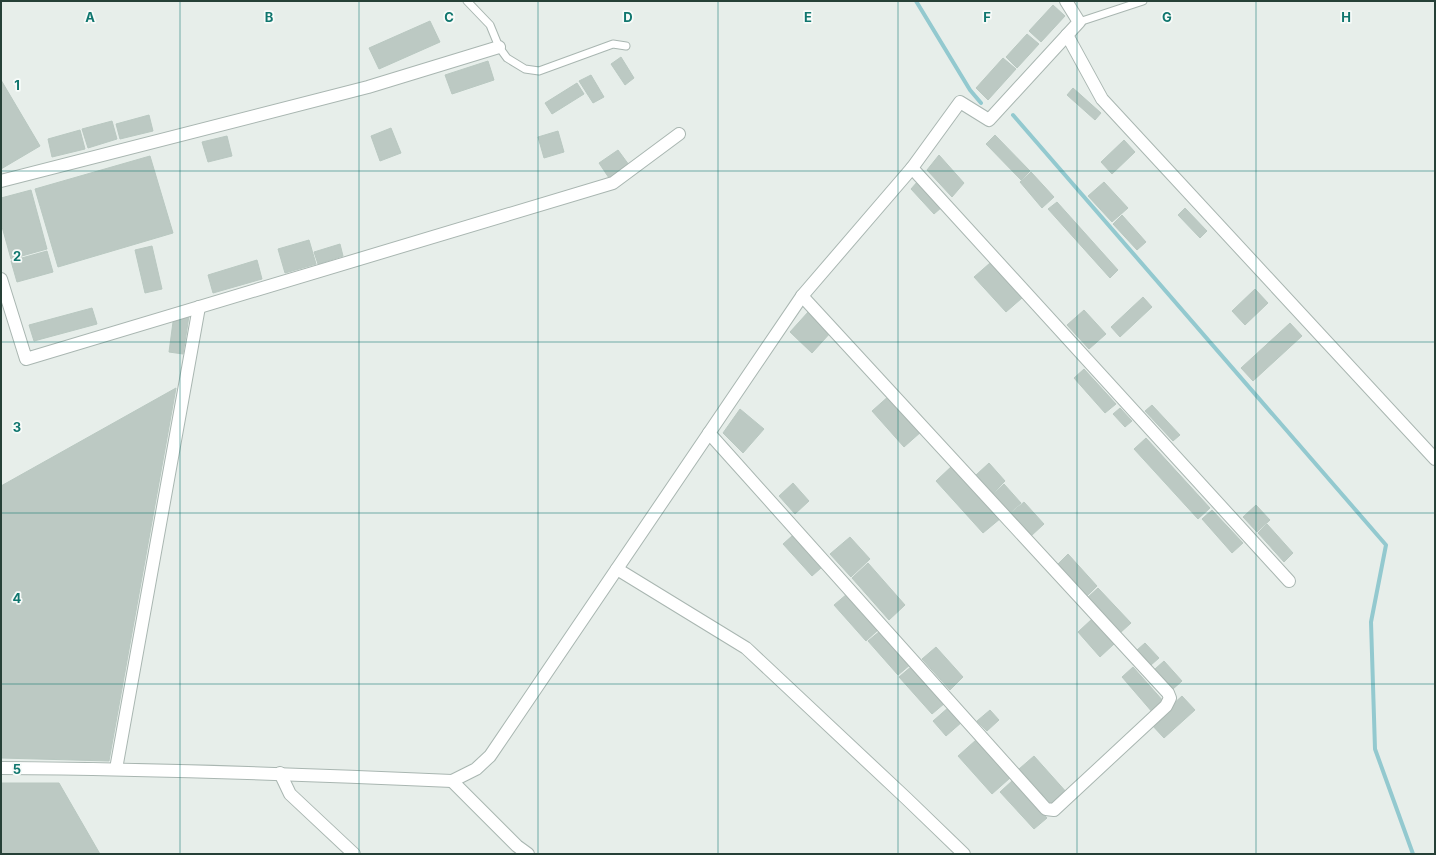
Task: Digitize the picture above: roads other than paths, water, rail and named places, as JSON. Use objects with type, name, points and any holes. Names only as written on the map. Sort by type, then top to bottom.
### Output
[{"type":"street","points":[[1,768],[280,773],[452,781],[476,769],[490,756],[802,296],[912,168],[960,102],[989,120],[1079,22],[1066,1]]},
{"type":"street","points":[[1067,35],[1102,99],[1435,459]]},
{"type":"street","points":[[1,181],[368,87],[500,47]]},
{"type":"street","points":[[1,279],[26,359],[613,183],[678,134]]},
{"type":"street","points":[[912,168],[1289,581]]},
{"type":"street","points":[[709,432],[1046,809],[1054,810],[1166,706],[1170,698],[1168,693],[802,296]]},
{"type":"street","points":[[116,769],[199,307]]},
{"type":"street","points":[[617,569],[746,648],[907,798],[964,854]]},
{"type":"street","points":[[280,773],[290,794],[354,854]]},
{"type":"street","points":[[452,781],[516,850],[528,854]]},
{"type":"lane","points":[[467,1],[490,25],[507,58],[524,69],[539,71],[613,44],[626,46]]},
{"type":"lane","points":[[1079,22],[1143,1]]},
{"type":"waterway","points":[[916,1],[970,90],[981,103]]},
{"type":"waterway","points":[[1013,115],[1386,545],[1371,622],[1375,749],[1413,854]]}]
